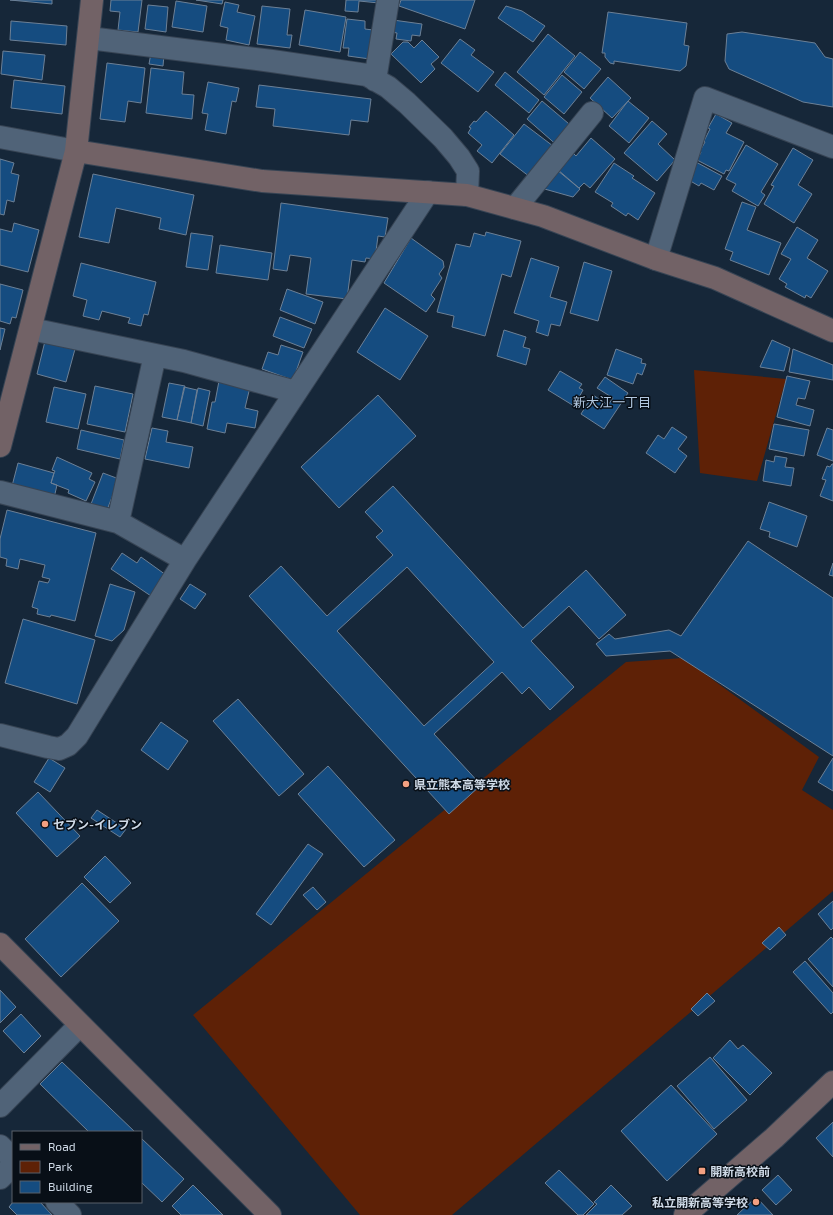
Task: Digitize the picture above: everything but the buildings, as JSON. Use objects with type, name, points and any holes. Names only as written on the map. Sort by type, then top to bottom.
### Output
[{"type":"street","points":[[0,446],[76,151],[92,0]]},
{"type":"street","points":[[375,80],[388,0]]},
{"type":"street","points":[[89,38],[280,62],[367,75],[388,87],[423,118],[460,157],[468,171],[467,194]]},
{"type":"street","points":[[656,258],[705,98],[833,147]]},
{"type":"street","points":[[515,208],[592,113]]},
{"type":"street","points":[[0,137],[76,151],[262,181],[467,194],[543,216],[715,278],[833,330]]},
{"type":"street","points":[[0,735],[59,749],[68,745],[77,736],[185,560],[428,192]]},
{"type":"street","points":[[31,329],[184,361],[296,392]]},
{"type":"street","points":[[118,522],[155,355]]},
{"type":"street","points":[[0,492],[118,522],[185,560]]},
{"type":"street","points":[[0,944],[270,1215]]},
{"type":"street","points":[[0,1106],[80,1025]]},
{"type":"street","points":[[686,1215],[774,1138],[833,1082]]},
{"type":"street","points":[[0,1146],[12,1158]]},
{"type":"street","points":[[0,1178],[12,1166]]},
{"type":"street","points":[[58,1203],[70,1215]]},
{"type":"green space","points":[[694,370],[786,379],[757,481],[700,473]]},
{"type":"green space","points":[[683,658],[819,757],[802,790],[833,810],[833,891],[452,1215],[360,1215],[193,1015],[626,662]]},
{"type":"place","name":"県立熊本高等学校","points":[[406,784]]},
{"type":"place","name":"セブン-イレブン","points":[[45,824]]},
{"type":"place","name":"開新高校前","points":[[702,1171]]},
{"type":"place","name":"私立開新高等学校","points":[[756,1202]]},
{"type":"district","name":"新大江一丁目","points":[[612,402]]}]
